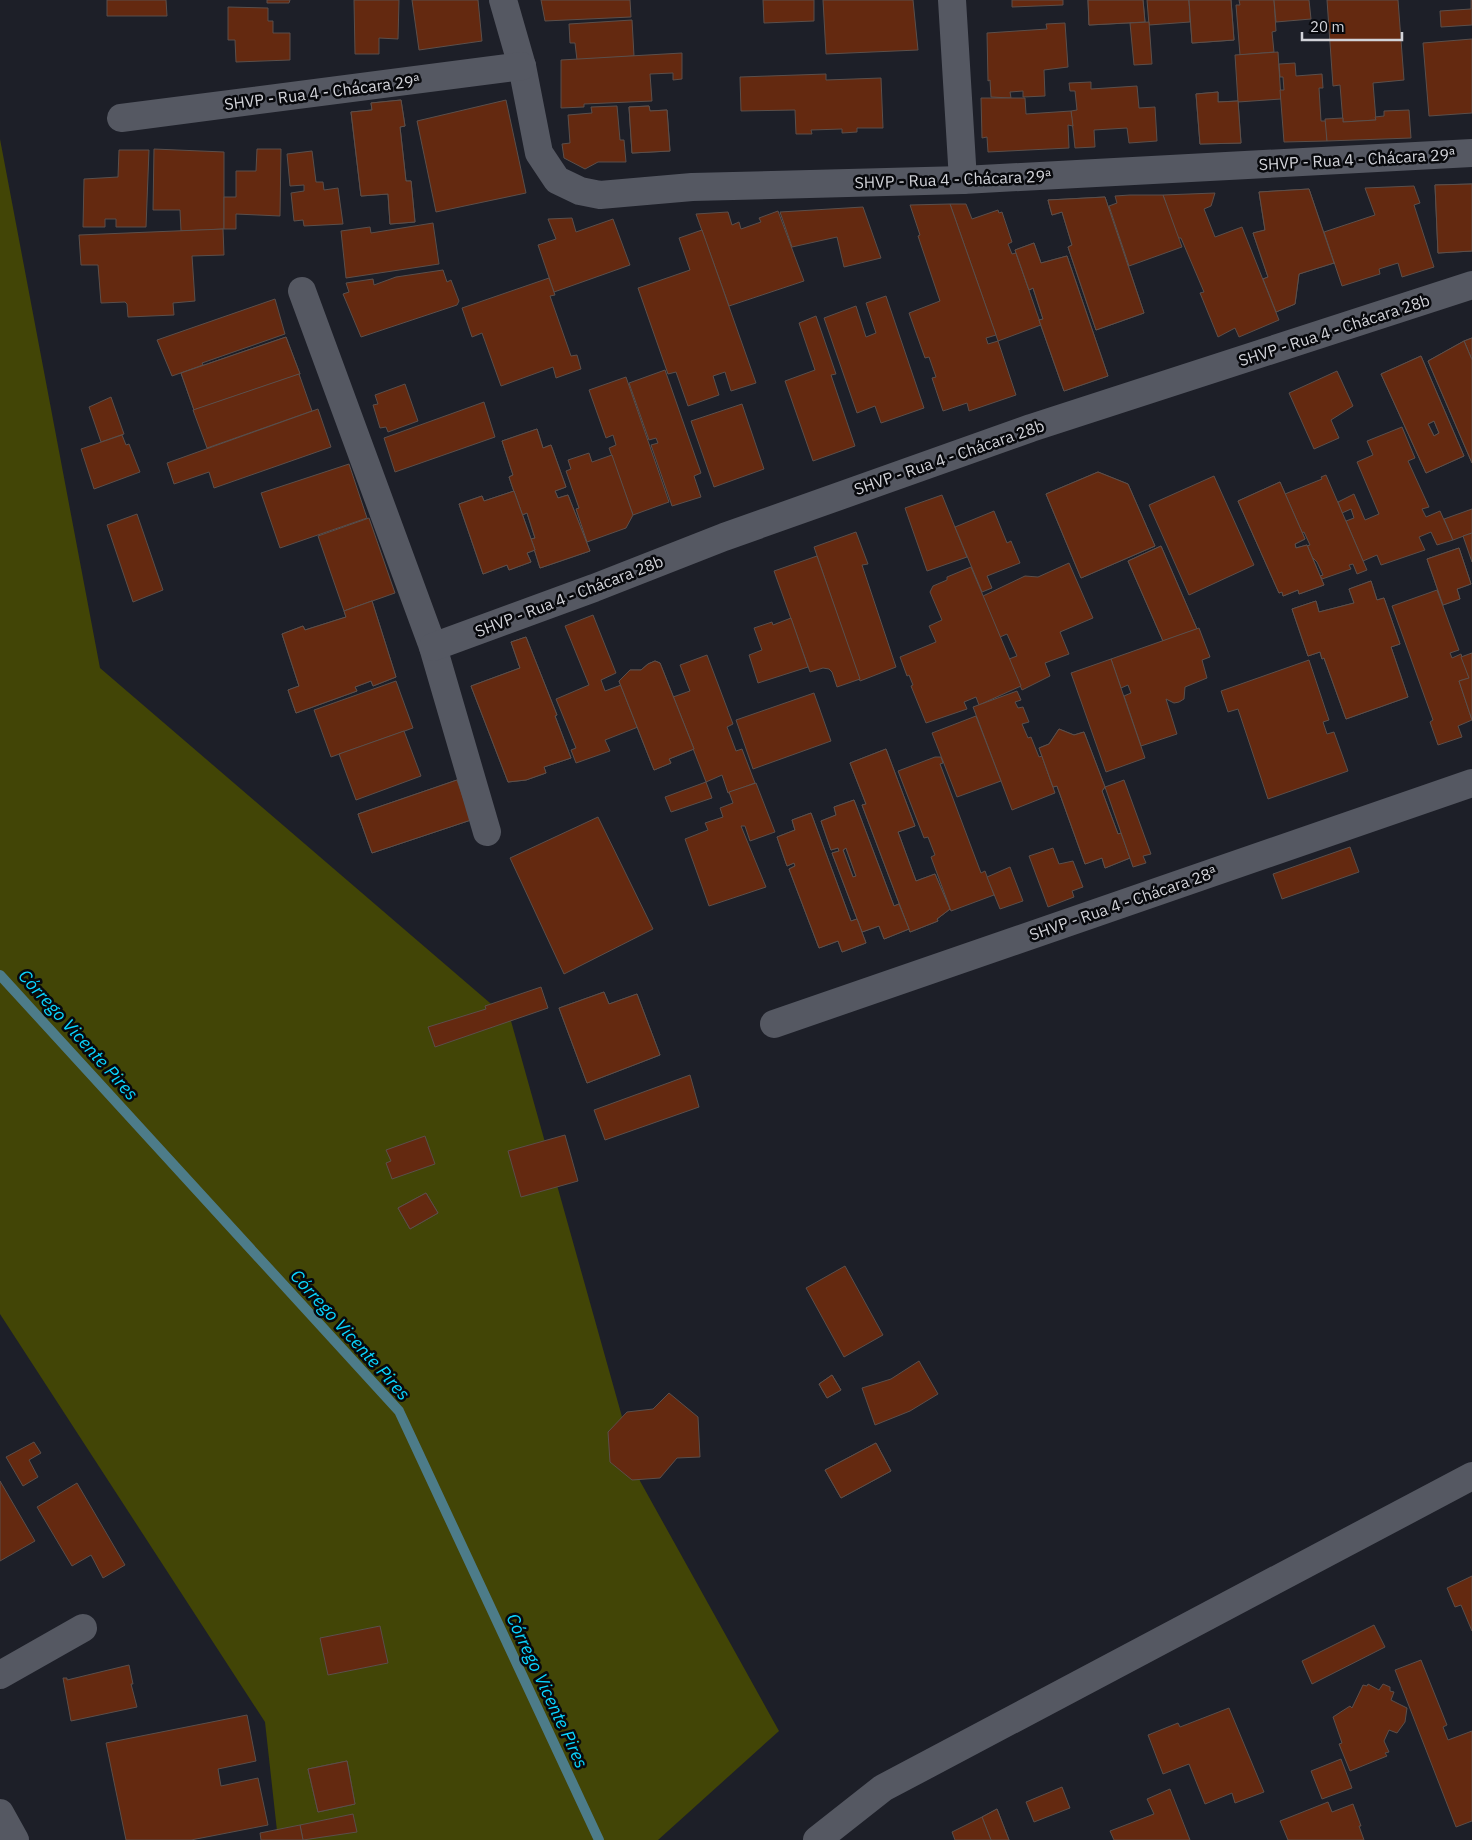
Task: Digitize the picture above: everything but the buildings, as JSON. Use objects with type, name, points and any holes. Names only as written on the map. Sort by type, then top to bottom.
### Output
[{"type":"street","name":"SHVP - Rua 4 - Chácara 29ª","points":[[503,0],[522,66],[539,153],[557,180],[580,191],[600,195],[692,187],[963,180],[1472,153]]},
{"type":"street","points":[[952,0],[963,180]]},
{"type":"street","name":"SHVP - Rua 4 - Chácara 29ª","points":[[121,118],[522,66]]},
{"type":"street","name":"SHVP - Rua 4 - Chácara 28b","points":[[433,647],[594,588],[724,537],[1031,428],[1472,284]]},
{"type":"street","points":[[302,292],[433,647],[487,832]]},
{"type":"street","name":"SHVP - Rua 4 - Chácara 28ª","points":[[774,1024],[1472,783]]},
{"type":"street","points":[[817,1840],[883,1788],[1472,1476]]},
{"type":"street","points":[[0,1675],[83,1628]]},
{"type":"street","points":[[0,1814],[16,1840]]},
{"type":"shaded area","points":[[0,139],[100,668],[511,1021],[640,1481],[779,1731],[658,1840],[278,1840],[265,1722],[0,1314]]},
{"type":"waterway","name":"Córrego Vicente Pires","points":[[0,975],[399,1411],[599,1840]]}]
